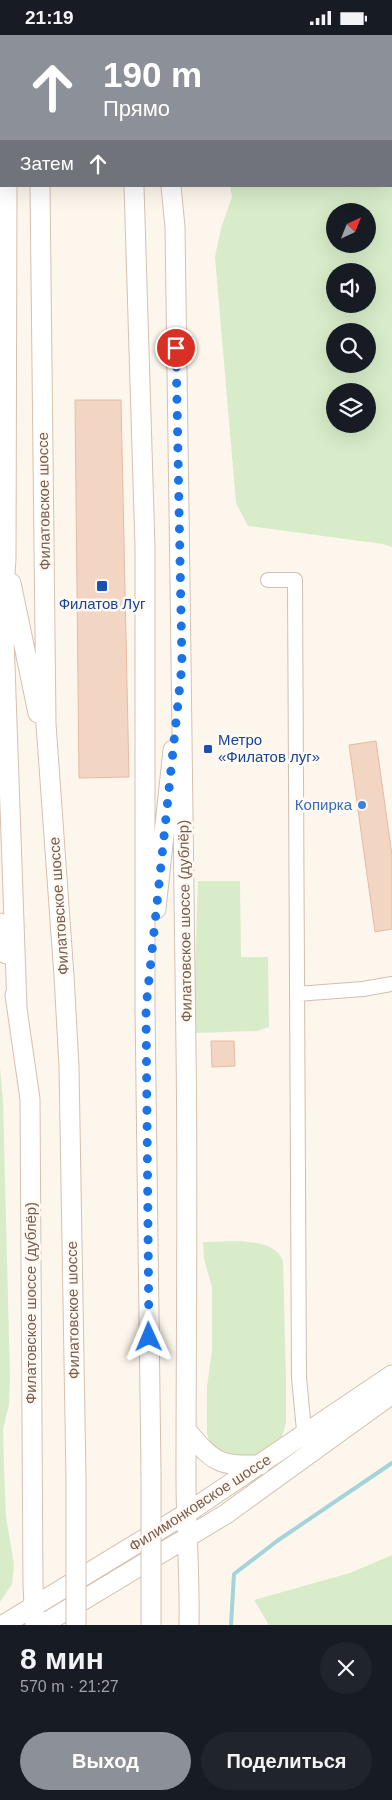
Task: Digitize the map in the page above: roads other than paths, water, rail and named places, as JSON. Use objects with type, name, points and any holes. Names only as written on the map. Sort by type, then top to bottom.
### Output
[{"type":"main road","points":[[7,187],[6,558],[3,609],[17,1007]]},
{"type":"main road","name":"Филатовское шоссе","points":[[40,187],[46,724],[69,1067],[76,1478],[76,1625]]},
{"type":"main road","points":[[134,187],[145,547],[146,1008],[151,1625]]},
{"type":"main road","name":"Филатовское шоссе (дублёр)","points":[[171,187],[175,227],[178,520],[182,665],[186,1052],[186,1430],[189,1625]]},
{"type":"main road","points":[[175,227],[178,187]]},
{"type":"main road","points":[[6,558],[49,767]]},
{"type":"main road","points":[[146,1008],[182,665]]},
{"type":"main road","name":"Филатовское шоссе (дублёр)","points":[[0,923],[17,1007],[30,1099],[36,1625]]},
{"type":"main road","name":"Филимонковское шоссе","points":[[3,1625],[188,1513],[392,1375]]},
{"type":"main road","name":"Филимонковское шоссе","points":[[42,1625],[226,1514],[392,1393]]},
{"type":"main road","points":[[186,1430],[207,1454],[217,1461],[234,1466],[260,1465]]},
{"type":"street","points":[[268,580],[295,580],[299,1378],[306,1455]]},
{"type":"street","points":[[297,994],[362,989],[392,984]]},
{"type":"waterway","points":[[231,1625],[234,1574],[277,1541],[392,1463]]},
{"type":"place","name":"Филатов Луг","points":[[102,586]]},
{"type":"place","name":"Метро «Филатов луг»","points":[[208,749]]},
{"type":"place","name":"Копирка","points":[[362,805]]}]
